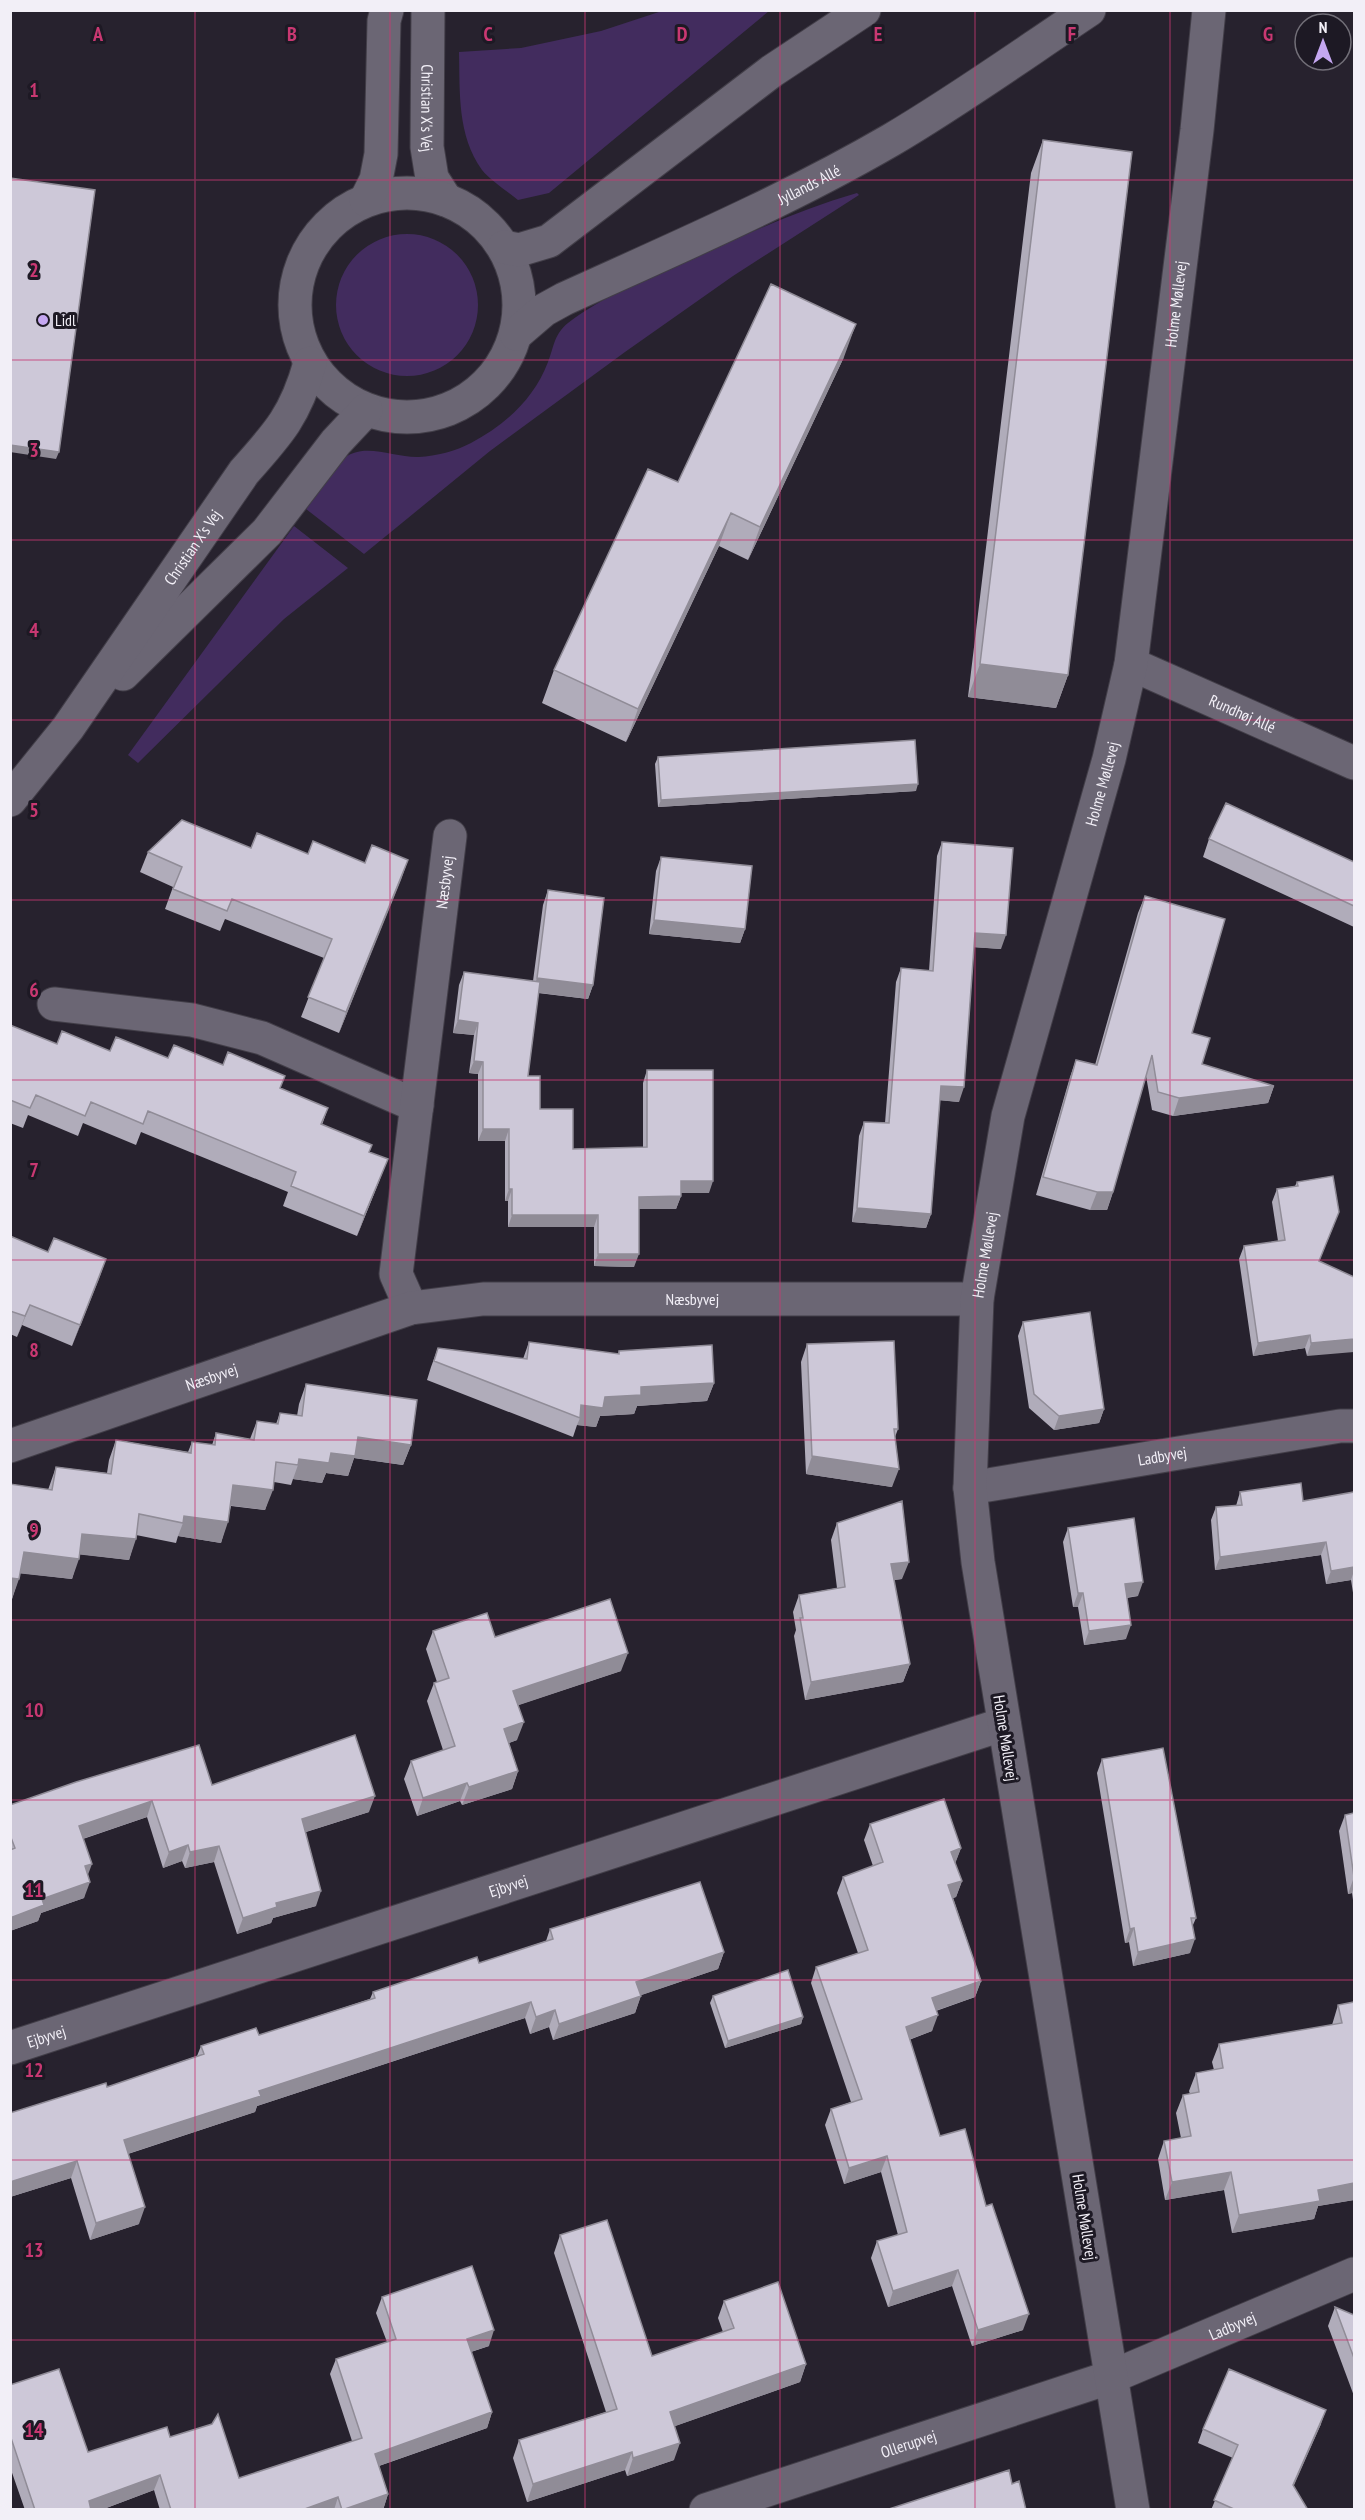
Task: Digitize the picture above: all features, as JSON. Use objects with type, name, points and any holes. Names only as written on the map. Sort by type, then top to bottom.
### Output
[{"type":"street","points":[[366,200],[376,180],[381,154],[384,21],[387,10]]},
{"type":"street","name":"Christian X's Vej","points":[[428,10],[427,147],[432,178],[446,200]]},
{"type":"street","points":[[504,247],[519,250],[549,241],[772,71],[864,10]]},
{"type":"street","name":"Jyllands Allé","points":[[516,334],[544,310],[564,299],[765,206],[892,139],[1089,10]]},
{"type":"street","name":"Holme Møllevej","points":[[1133,2510],[978,1562],[970,1488],[977,1299],[1008,1116],[1109,759],[1131,664],[1197,130],[1209,10]]},
{"type":"street","points":[[393,194],[420,194],[446,200],[469,212],[488,227],[504,247],[515,275],[519,305],[516,334],[507,357],[493,378],[475,395],[450,409],[422,417],[394,417],[366,410],[344,399],[325,382],[310,363],[298,335],[294,306],[298,276],[310,248],[334,220],[366,200],[393,194]]},
{"type":"street","name":"Christian X's Vej","points":[[10,800],[68,728],[244,472],[293,412],[310,363]]},
{"type":"street","name":"Christian X's Vej","points":[[68,728],[267,532],[336,442],[366,410]]},
{"type":"street","name":"Rundhøj Allé","points":[[1131,664],[1354,763]]},
{"type":"street","name":"Næsbyvej","points":[[411,1308],[396,1274],[450,836]]},
{"type":"street","points":[[54,1004],[192,1020],[262,1038],[417,1106]]},
{"type":"street","name":"Næsbyvej","points":[[10,1446],[411,1308],[483,1299],[977,1299]]},
{"type":"street","name":"Ladbyvej","points":[[970,1488],[1340,1426],[1354,1426]]},
{"type":"street","name":"Ejbyvej","points":[[10,2048],[1004,1724]]},
{"type":"street","name":"Ladbyvej","points":[[1111,2378],[1354,2274]]},
{"type":"street","name":"Ollerupvej","points":[[706,2510],[1111,2378]]},
{"type":"shaded area","points":[[665,10],[769,11],[549,193],[518,200],[482,170],[468,142],[461,113],[459,52],[521,48],[601,31]]},
{"type":"shaded area","points":[[857,193],[859,195],[733,276],[625,352],[490,451],[364,554],[306,509],[331,472],[349,455],[378,451],[409,457],[432,456],[465,446],[495,428],[517,410],[535,388],[563,327],[596,304],[751,232]]},
{"type":"shaded area","points":[[407,234],[434,239],[457,255],[473,278],[478,305],[473,332],[457,355],[434,371],[407,376],[380,371],[357,355],[341,332],[336,305],[341,278],[357,255],[380,239]]},
{"type":"shaded area","points":[[294,526],[348,568],[284,619],[138,763],[128,755]]},
{"type":"building","points":[[1043,140],[1132,152],[1068,675],[980,664]]},
{"type":"building","name":"Lidl","points":[[10,178],[95,190],[59,452],[10,445]]},
{"type":"building","points":[[771,284],[856,324],[760,527],[731,513],[638,709],[554,670],[648,469],[678,482]]},
{"type":"building","points":[[915,740],[918,784],[661,800],[658,757]]},
{"type":"building","points":[[1226,803],[1354,862],[1354,906],[1209,839]]},
{"type":"building","points":[[182,820],[251,848],[257,833],[308,854],[313,841],[365,863],[372,845],[408,860],[346,1012],[308,997],[332,939],[232,899],[227,911],[173,889],[182,867],[148,852]]},
{"type":"building","points":[[942,842],[1013,848],[1006,935],[975,933],[964,1087],[941,1086],[931,1214],[857,1208],[864,1122],[889,1123],[901,968],[933,971]]},
{"type":"building","points":[[661,857],[752,866],[745,929],[654,920]]},
{"type":"building","points":[[548,890],[604,898],[593,985],[537,978]]},
{"type":"building","points":[[1145,896],[1225,919],[1192,1033],[1210,1038],[1202,1064],[1274,1086],[1179,1098],[1158,1092],[1152,1055],[1113,1192],[1097,1192],[1043,1177],[1076,1060],[1097,1065]]},
{"type":"building","points":[[464,972],[540,982],[528,1076],[540,1076],[540,1109],[573,1109],[573,1149],[647,1147],[647,1070],[713,1070],[713,1181],[681,1181],[681,1196],[639,1197],[639,1254],[598,1254],[598,1215],[512,1215],[512,1189],[509,1189],[509,1129],[483,1129],[483,1062],[474,1061],[478,1023],[458,1020]]},
{"type":"building","points":[[10,1025],[57,1044],[62,1031],[110,1051],[116,1037],[168,1058],[174,1045],[223,1065],[228,1052],[285,1076],[280,1088],[328,1108],[321,1124],[372,1145],[369,1152],[388,1159],[364,1216],[291,1186],[296,1172],[148,1111],[143,1124],[91,1102],[85,1116],[36,1095],[30,1108],[10,1100]]},
{"type":"building","points":[[1333,1176],[1339,1212],[1319,1261],[1354,1277],[1354,1339],[1311,1343],[1310,1335],[1258,1343],[1244,1246],[1285,1240],[1277,1189],[1298,1186],[1297,1182]]},
{"type":"building","points":[[10,1236],[48,1252],[54,1238],[106,1259],[80,1325],[30,1305],[25,1316],[10,1311]]},
{"type":"building","points":[[1090,1312],[1104,1409],[1059,1416],[1034,1394],[1023,1322]]},
{"type":"building","points":[[894,1341],[898,1429],[894,1429],[899,1469],[812,1456],[807,1344]]},
{"type":"building","points":[[529,1342],[619,1354],[619,1351],[712,1345],[714,1383],[641,1387],[641,1395],[605,1397],[603,1408],[581,1405],[580,1418],[434,1361],[438,1348],[527,1359]]},
{"type":"building","points":[[306,1384],[417,1400],[411,1445],[358,1437],[355,1456],[331,1453],[329,1463],[299,1459],[298,1465],[276,1462],[273,1490],[233,1485],[228,1522],[184,1516],[183,1523],[139,1514],[136,1539],[82,1534],[79,1559],[24,1552],[19,1579],[10,1578],[10,1484],[52,1490],[56,1467],[111,1474],[116,1440],[191,1453],[192,1442],[215,1445],[216,1433],[254,1440],[257,1421],[278,1424],[280,1413],[302,1416]]},
{"type":"building","points":[[1301,1483],[1303,1501],[1354,1492],[1354,1567],[1331,1571],[1326,1542],[1220,1557],[1216,1507],[1242,1505],[1240,1492]]},
{"type":"building","points":[[902,1501],[909,1562],[891,1564],[910,1664],[811,1682],[800,1618],[803,1618],[799,1595],[845,1587],[837,1523]]},
{"type":"building","points":[[1134,1518],[1143,1582],[1125,1584],[1131,1625],[1089,1631],[1083,1593],[1078,1593],[1068,1528]]},
{"type":"building","points":[[610,1599],[628,1653],[513,1691],[524,1722],[504,1729],[518,1771],[469,1787],[467,1783],[423,1798],[411,1761],[455,1746],[434,1683],[449,1678],[433,1631],[487,1613],[495,1637]]},
{"type":"building","points":[[355,1735],[375,1796],[302,1819],[321,1891],[276,1903],[277,1907],[243,1918],[219,1846],[190,1852],[188,1845],[169,1852],[152,1801],[79,1826],[92,1864],[85,1866],[90,1882],[42,1899],[44,1905],[10,1918],[10,1850],[15,1848],[10,1835],[10,1805],[76,1782],[199,1745],[212,1785]]},
{"type":"building","points":[[1163,1748],[1196,1918],[1191,1918],[1195,1939],[1138,1952],[1134,1928],[1130,1929],[1102,1759]]},
{"type":"building","points":[[944,1799],[961,1848],[951,1852],[962,1881],[948,1885],[981,1981],[932,1998],[938,2015],[906,2027],[940,2136],[965,2129],[986,2206],[992,2204],[1029,2314],[978,2330],[958,2270],[893,2291],[877,2241],[907,2232],[887,2156],[849,2168],[831,2109],[862,2099],[816,1967],[868,1950],[843,1877],[883,1862],[870,1824]]},
{"type":"building","points":[[1354,1813],[1354,1877],[1345,1815]]},
{"type":"building","points":[[700,1882],[724,1952],[636,1982],[641,1996],[559,2024],[555,2010],[536,2017],[531,2002],[259,2091],[261,2096],[124,2140],[145,2207],[96,2223],[77,2161],[10,2182],[10,2113],[106,2083],[107,2087],[204,2054],[201,2046],[256,2028],[259,2035],[375,1998],[373,1992],[477,1957],[479,1963],[553,1939],[550,1929]]},
{"type":"building","points":[[788,1970],[803,2017],[728,2041],[713,1996]]},
{"type":"building","points":[[1354,2002],[1354,2183],[1318,2190],[1320,2201],[1239,2215],[1231,2172],[1172,2182],[1164,2141],[1191,2136],[1183,2095],[1199,2092],[1196,2073],[1223,2068],[1219,2044],[1342,2023],[1338,2005]]},
{"type":"building","points":[[607,2220],[652,2356],[734,2328],[724,2301],[778,2282],[806,2364],[670,2412],[680,2443],[633,2458],[632,2452],[533,2484],[519,2440],[617,2409],[560,2235]]},
{"type":"building","points":[[472,2266],[494,2330],[467,2339],[492,2412],[375,2454],[388,2494],[342,2510],[338,2497],[302,2510],[171,2510],[160,2475],[89,2501],[91,2510],[35,2510],[10,2435],[10,2385],[59,2369],[88,2452],[167,2427],[170,2437],[212,2424],[218,2414],[239,2478],[362,2438],[336,2359],[396,2339],[382,2297]]},
{"type":"building","points":[[1335,2307],[1354,2315],[1354,2358]]},
{"type":"building","points":[[1229,2369],[1326,2410],[1293,2485],[1308,2510],[1236,2510],[1214,2500],[1238,2445],[1203,2429]]},
{"type":"building","points":[[1009,2470],[1012,2484],[1019,2481],[1026,2510],[886,2510]]},
{"type":"place","name":"Lidl","points":[[43,320]]}]
